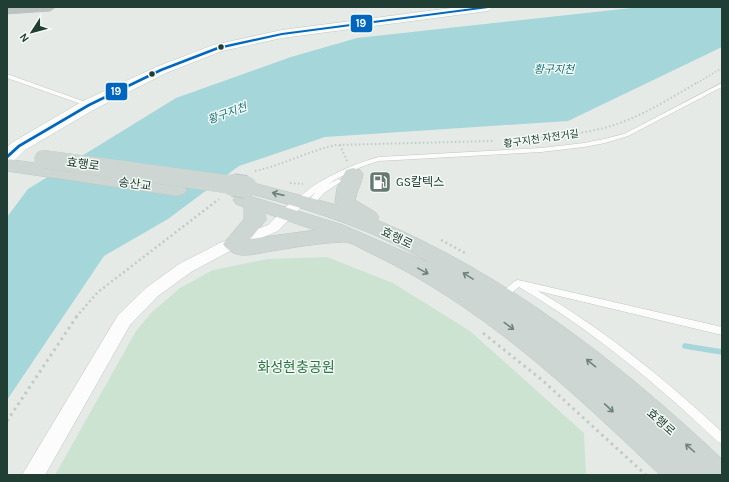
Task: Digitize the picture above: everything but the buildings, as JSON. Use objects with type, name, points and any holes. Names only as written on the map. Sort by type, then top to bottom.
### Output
[{"type":"highway","points":[[7,10],[50,7]]},
{"type":"main road","name":"송산교","points":[[8,158],[37,164],[246,196]]},
{"type":"main road","points":[[353,168],[352,181],[347,188],[346,202],[359,212],[381,224],[385,231]]},
{"type":"main road","points":[[231,248],[255,220],[246,196]]},
{"type":"main road","name":"효행로","points":[[246,196],[299,208],[385,231],[445,261],[509,290],[527,313],[591,362],[651,412],[717,475]]},
{"type":"main road","name":"효행로","points":[[299,208],[352,238],[410,264],[478,303],[524,336],[598,398],[682,475]]},
{"type":"main road","points":[[231,248],[312,237],[352,238],[357,234],[364,232],[404,249],[422,250]]},
{"type":"street","points":[[8,158],[19,146],[89,105],[161,70],[218,48],[282,34],[488,7]]},
{"type":"street","points":[[33,475],[124,320],[152,292],[185,268],[268,230],[299,208]]},
{"type":"lane","points":[[7,76],[89,105]]},
{"type":"lane","points":[[299,208],[321,183],[351,169],[383,159],[530,150],[611,140],[626,135],[722,85]]},
{"type":"lane","points":[[299,208],[353,168],[393,162],[396,159]]},
{"type":"lane","points":[[509,290],[722,332]]},
{"type":"lane","points":[[509,290],[541,296],[664,386],[722,439]]},
{"type":"path","name":"황구지천 자전거길","points":[[526,140],[594,130],[615,124],[646,110],[722,68]]},
{"type":"path","name":"황구지천 자전거길","points":[[480,146],[499,143]]},
{"type":"path","points":[[340,145],[348,163],[353,168]]},
{"type":"path","points":[[478,328],[542,380],[646,475]]},
{"type":"green space","name":"화성현충공원","points":[[327,257],[393,283],[470,331],[584,433],[586,475],[55,475],[136,331],[151,313],[180,288],[213,270],[267,259]]},
{"type":"water","name":"황구지천","points":[[641,7],[722,7],[722,47],[568,121],[325,137],[239,166],[168,219],[104,256],[7,400],[7,217],[28,189],[176,98],[291,57],[357,38]]},
{"type":"waterway","points":[[685,346],[722,352]]},
{"type":"transit line","name":"19","points":[[7,157],[19,146],[89,105],[161,70],[218,48],[282,34],[488,7]]},
{"type":"place","name":"GS칼텍스","points":[[380,182]]}]
